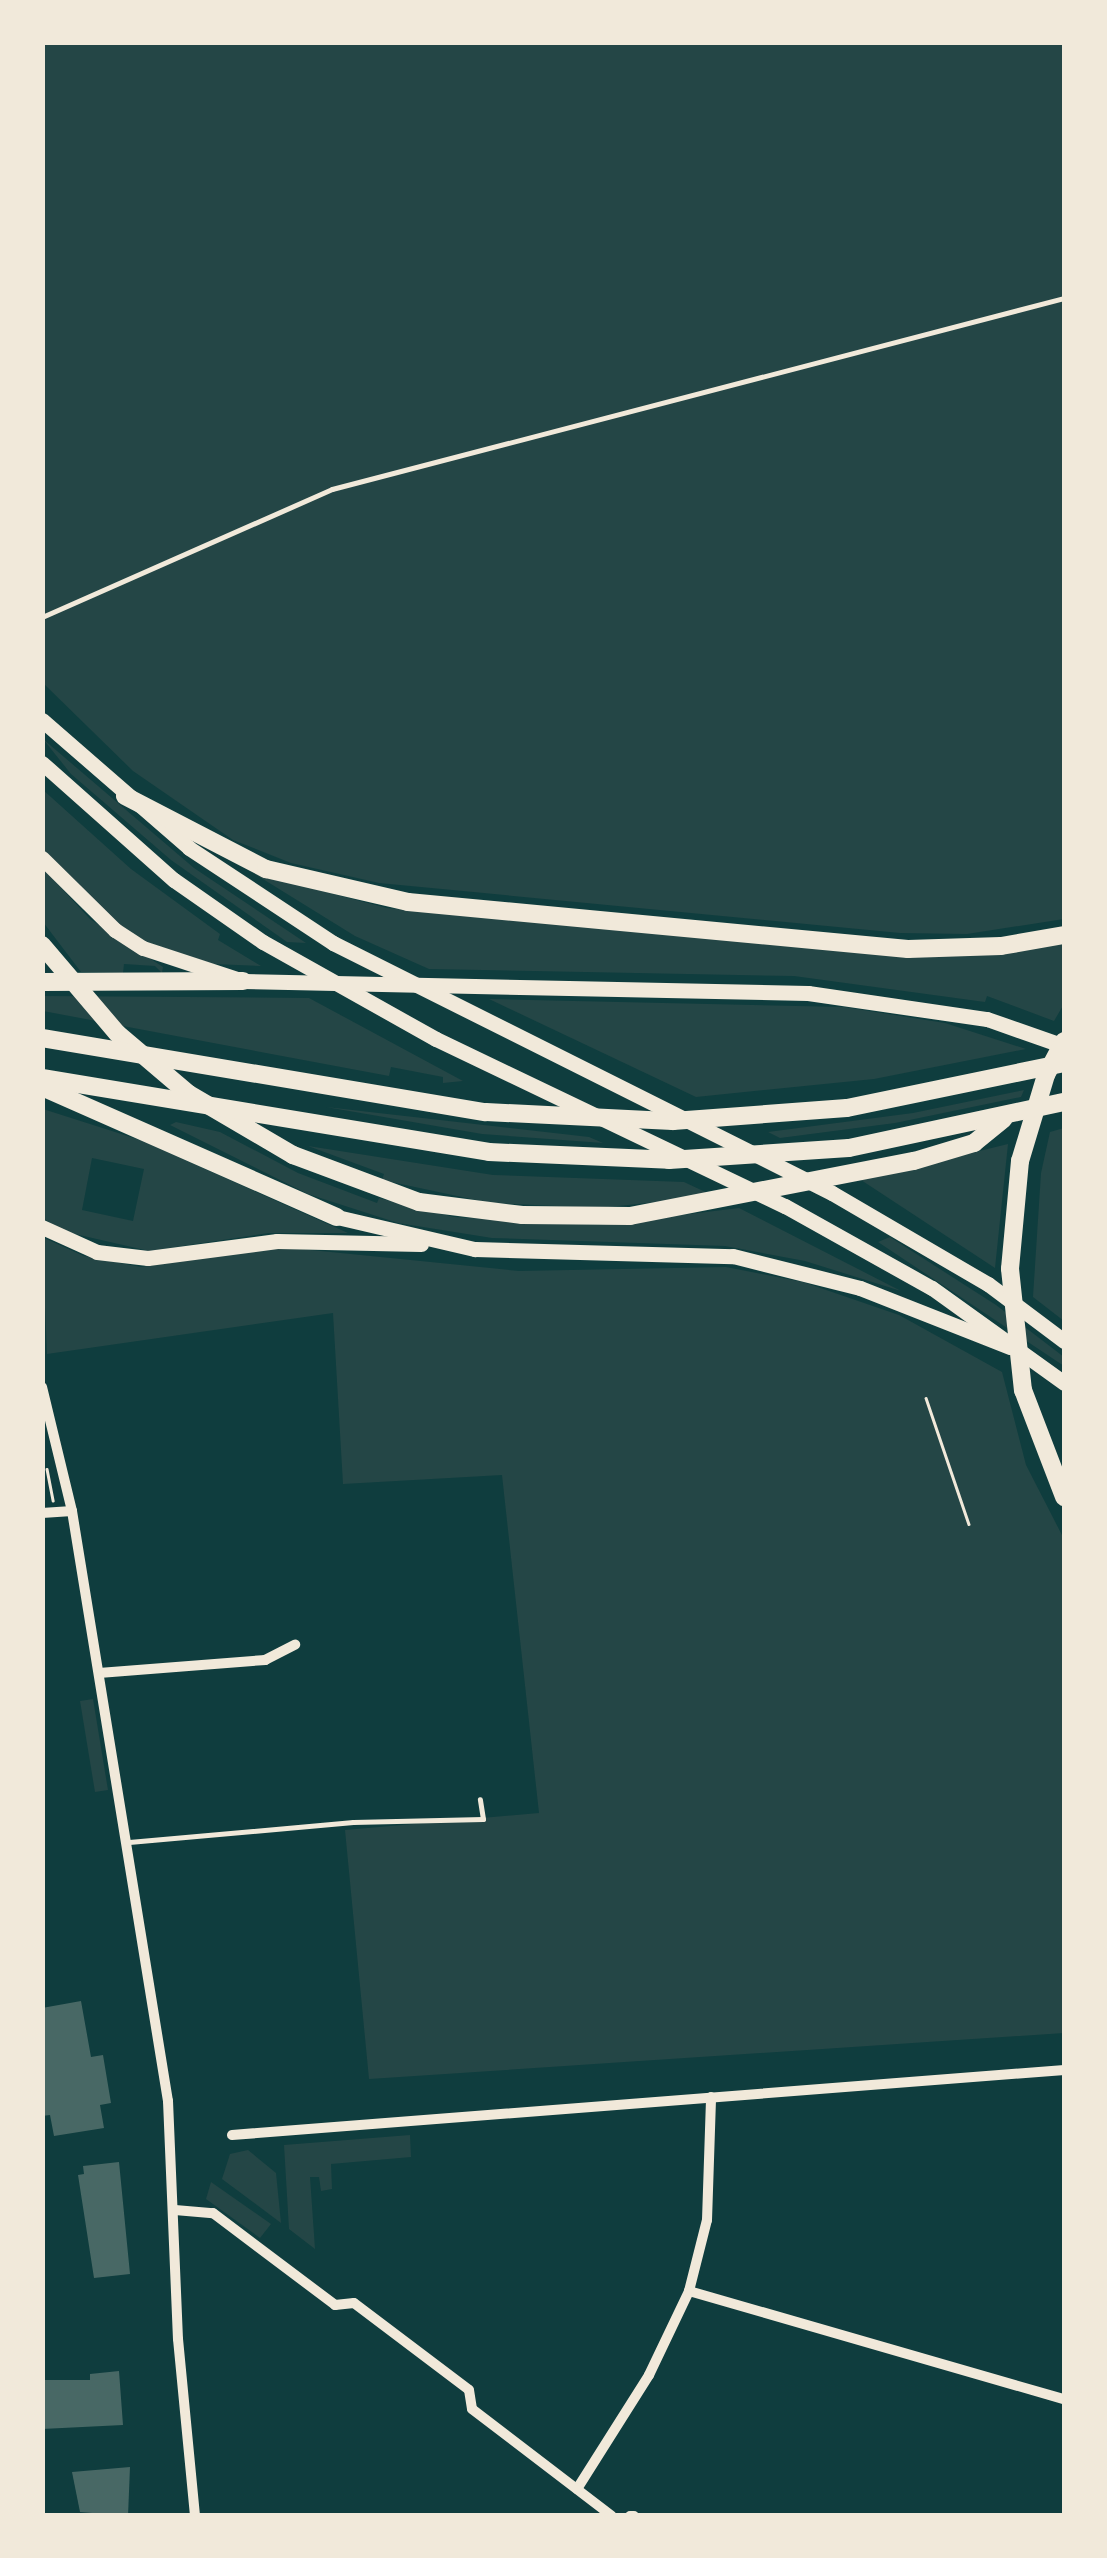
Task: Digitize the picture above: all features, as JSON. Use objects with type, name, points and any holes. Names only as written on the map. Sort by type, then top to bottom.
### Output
[{"type":"highway","points":[[42,720],[189,848],[333,943],[903,1232],[1064,1341]]},
{"type":"highway","points":[[42,763],[159,868],[263,942],[436,1039],[861,1248],[1028,1353],[1064,1383]]},
{"type":"highway","points":[[125,796],[266,869],[408,902],[908,949],[1001,946],[1064,935]]},
{"type":"highway","points":[[42,858],[115,930],[143,948],[243,981]]},
{"type":"highway","points":[[42,945],[118,1034],[189,1094],[293,1155],[379,1189],[488,1212],[630,1216],[914,1161],[974,1143],[1004,1119]]},
{"type":"highway","points":[[42,982],[243,981],[808,993],[987,1020],[1064,1044],[1023,1147],[1010,1269],[1024,1390],[1064,1497]]},
{"type":"highway","points":[[42,1038],[451,1107],[606,1120],[754,1118],[847,1108],[1064,1063]]},
{"type":"highway","points":[[42,1078],[339,1130],[572,1158],[765,1156],[1004,1119],[1064,1102]]},
{"type":"highway","points":[[42,1086],[337,1217],[430,1243]]},
{"type":"highway","points":[[42,1227],[97,1252],[148,1258],[277,1241],[386,1248],[430,1243],[733,1256],[860,1288],[953,1330],[1028,1353]]},
{"type":"street","points":[[42,1387],[72,1511],[129,1842],[168,2101],[178,2338],[195,2516]]},
{"type":"street","points":[[42,1513],[72,1511]]},
{"type":"street","points":[[99,1673],[264,1660],[295,1645]]},
{"type":"street","points":[[232,2135],[1064,2070]]},
{"type":"street","points":[[577,2489],[649,2375],[689,2291],[710,2188],[711,2097]]},
{"type":"street","points":[[175,2210],[213,2213],[335,2305],[354,2303],[469,2390],[472,2409],[612,2516]]},
{"type":"street","points":[[689,2291],[1064,2400]]},
{"type":"lane","points":[[42,617],[332,489],[1064,298]]},
{"type":"lane","points":[[129,1842],[353,1822],[483,1819],[480,1800]]},
{"type":"path","points":[[926,1398],[969,1524]]},
{"type":"shaded area","points":[[43,43],[1064,43],[1064,919],[967,934],[900,933],[379,883],[291,863],[233,840],[133,771],[43,683]]},
{"type":"shaded area","points":[[43,739],[194,868],[306,943],[287,942],[171,860],[71,774]]},
{"type":"shaded area","points":[[42,789],[131,869],[220,934],[218,940],[261,966],[213,964],[147,942],[118,924],[43,849]]},
{"type":"shaded area","points":[[42,867],[90,919],[163,967],[162,973],[155,966],[124,964],[123,973],[81,972],[43,922]]},
{"type":"shaded area","points":[[253,873],[387,908],[906,956],[996,954],[1064,943],[1064,1004],[1054,1021],[987,996],[985,1002],[794,976],[429,969],[355,936]]},
{"type":"shaded area","points":[[42,996],[309,998],[463,1081],[443,1083],[443,1077],[391,1067],[389,1076],[43,1011]]},
{"type":"shaded area","points":[[489,999],[844,1007],[945,1023],[1026,1049],[874,1079],[696,1097]]},
{"type":"shaded area","points":[[1024,1090],[1021,1097],[895,1123],[780,1138],[768,1132],[913,1113]]},
{"type":"shaded area","points":[[326,1107],[589,1137],[603,1143],[482,1134]]},
{"type":"shaded area","points":[[43,1109],[140,1140],[348,1233],[269,1233],[149,1251],[62,1231],[43,1218]],"holes":[[[92,1158],[144,1169],[133,1221],[82,1210]]]},
{"type":"shaded area","points":[[176,1122],[220,1132],[298,1173],[377,1203],[379,1198],[454,1217],[599,1225],[739,1208],[901,1291],[805,1261],[725,1246],[492,1238],[398,1223],[308,1194],[170,1125]]},
{"type":"shaded area","points":[[1064,1128],[1064,1321],[1033,1297],[1041,1173],[1050,1132]]},
{"type":"shaded area","points":[[1008,1144],[995,1268],[861,1180]]},
{"type":"shaded area","points":[[308,1146],[493,1175],[684,1182],[714,1196],[599,1208],[490,1203],[382,1180],[384,1174]]},
{"type":"shaded area","points":[[42,1237],[84,1256],[141,1267],[281,1247],[519,1271],[726,1267],[803,1282],[899,1315],[1002,1372],[1026,1465],[1064,1539],[1064,2033],[369,2079],[345,1830],[539,1813],[502,1475],[343,1484],[333,1313],[47,1354]]},
{"type":"shaded area","points":[[890,1237],[996,1305],[1064,1357],[1064,1366],[878,1242]]},
{"type":"shaded area","points":[[93,1699],[108,1790],[95,1792],[80,1701]]},
{"type":"shaded area","points":[[410,2135],[411,2157],[331,2164],[332,2189],[321,2191],[319,2177],[310,2177],[315,2249],[289,2229],[284,2145]]},
{"type":"shaded area","points":[[248,2150],[276,2173],[281,2223],[222,2179],[230,2154]]},
{"type":"shaded area","points":[[211,2182],[271,2224],[260,2238],[206,2199]]},
{"type":"building","points":[[81,2001],[91,2057],[103,2055],[111,2103],[100,2105],[104,2128],[54,2136],[50,2115],[42,2116],[42,2008]]},
{"type":"building","points":[[119,2162],[130,2274],[94,2278],[78,2175],[84,2174],[83,2166]]},
{"type":"building","points":[[119,2371],[123,2425],[42,2429],[42,2380],[90,2380],[90,2374]]},
{"type":"building","points":[[130,2467],[128,2516],[80,2512],[72,2472]]}]
